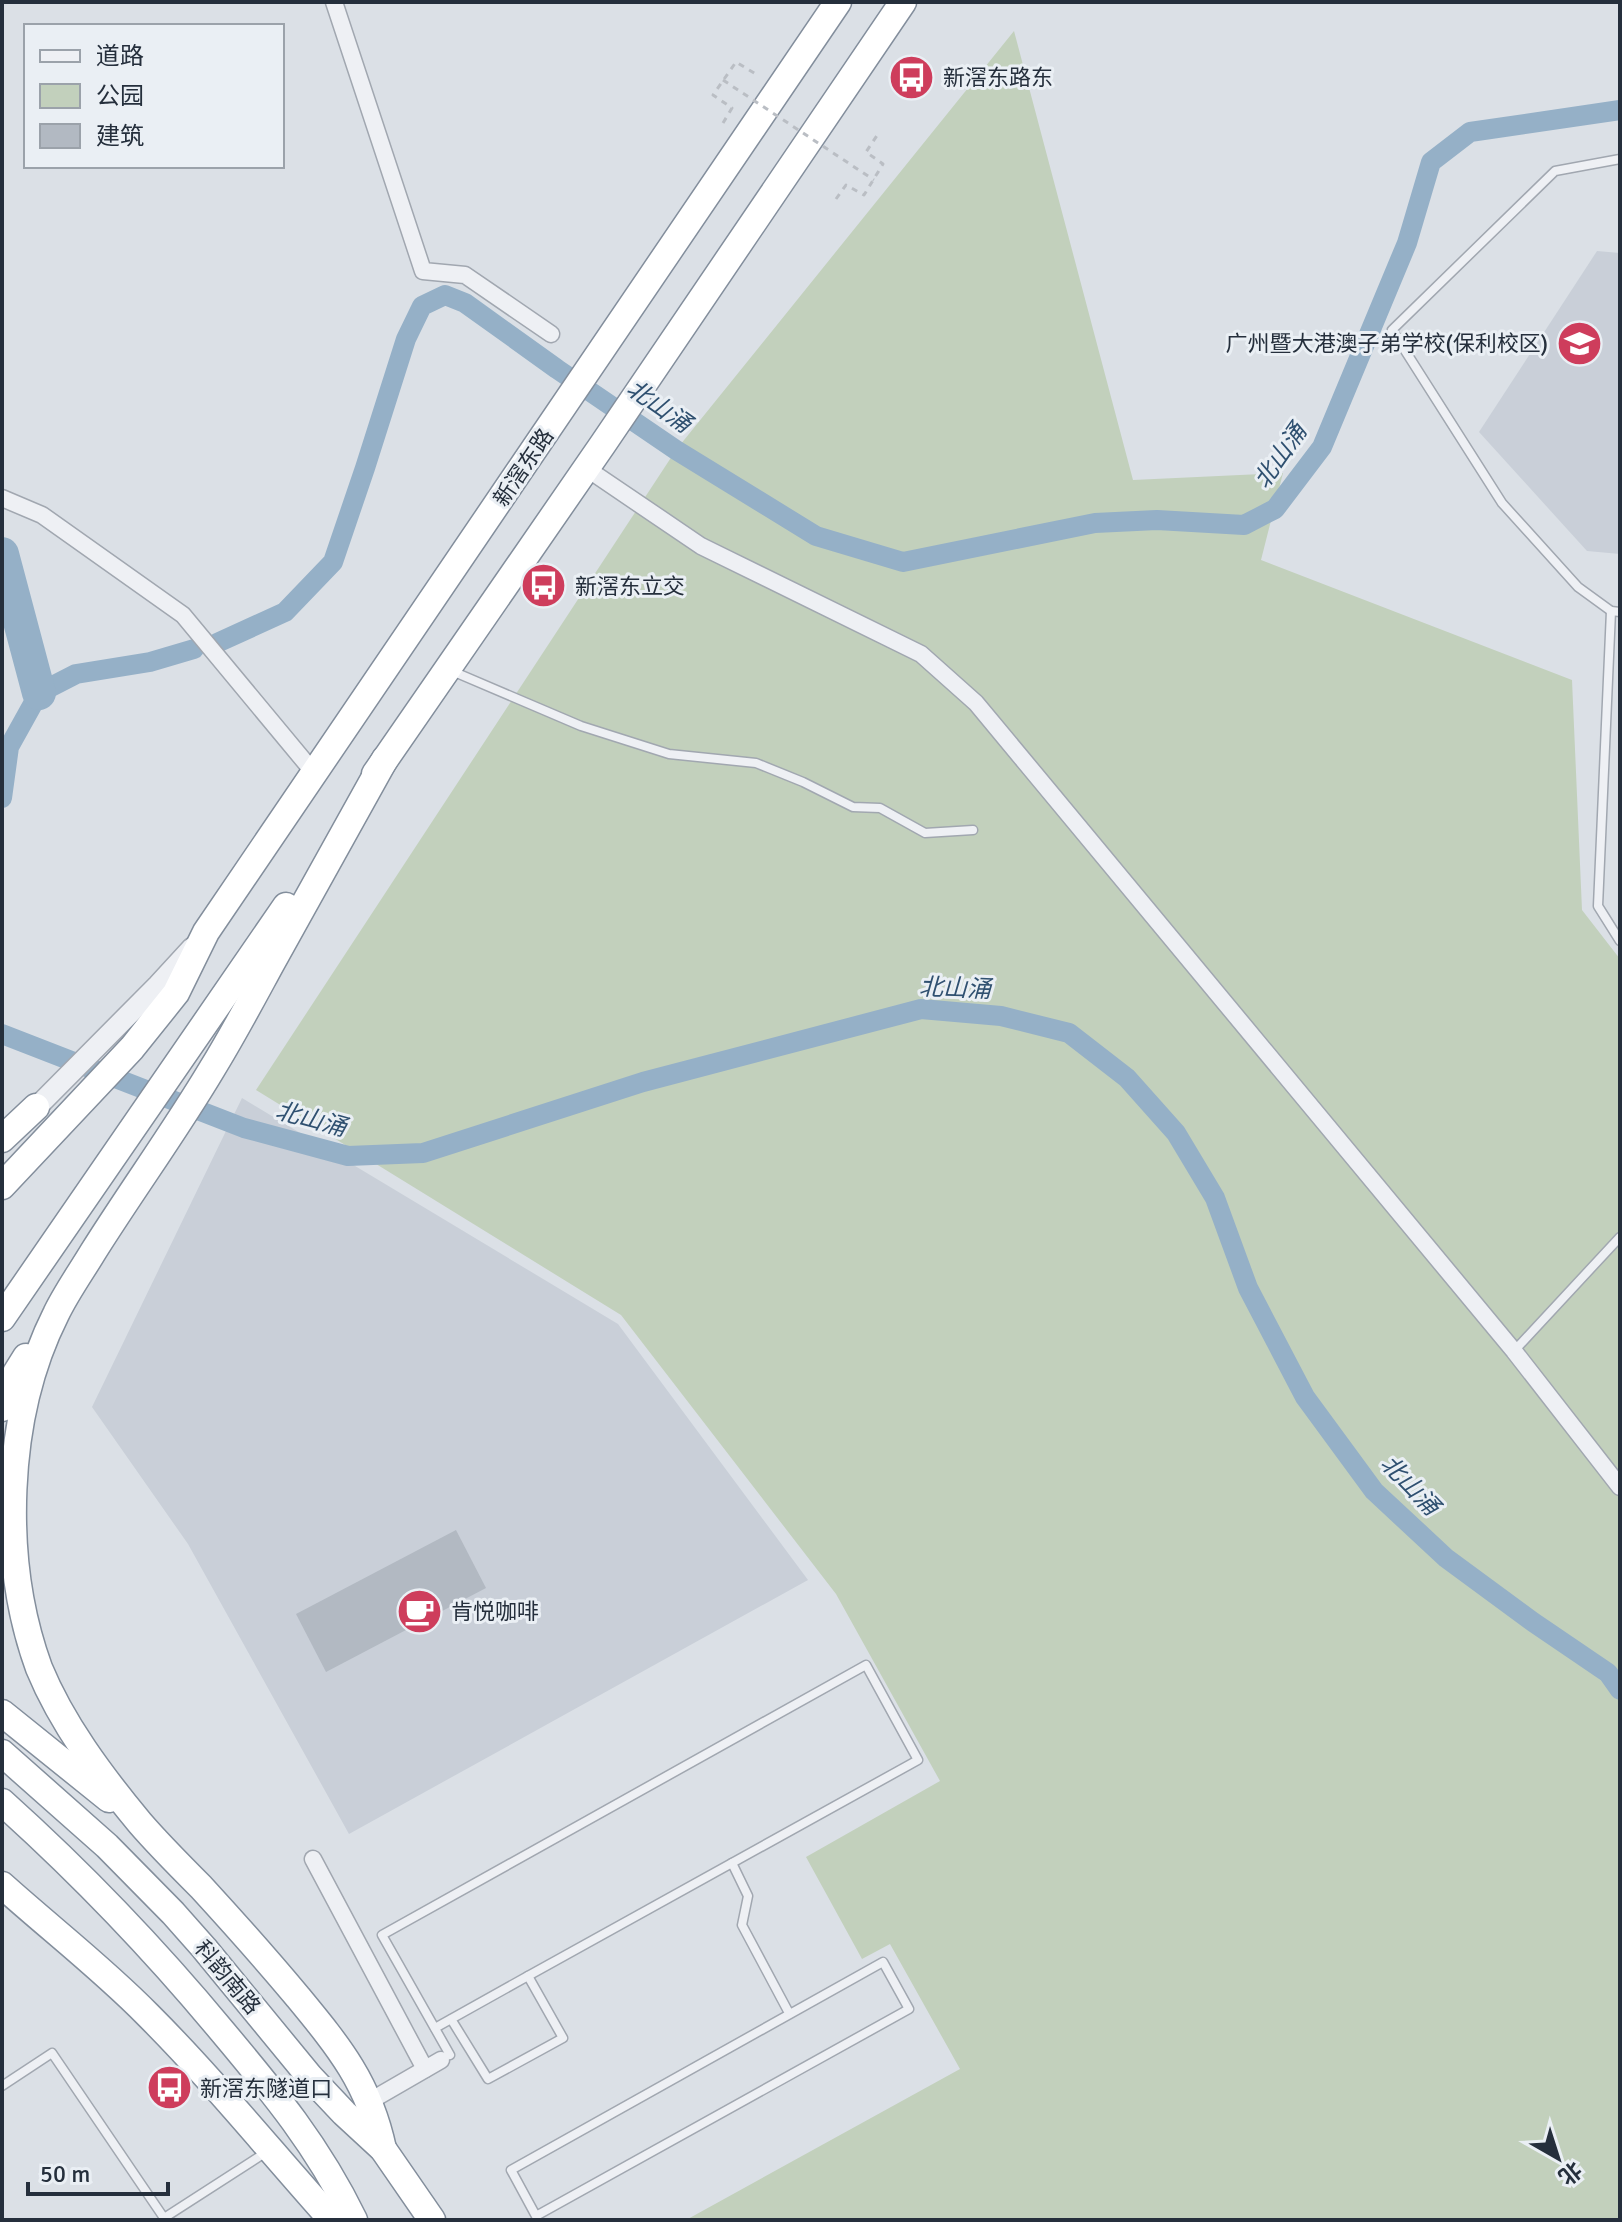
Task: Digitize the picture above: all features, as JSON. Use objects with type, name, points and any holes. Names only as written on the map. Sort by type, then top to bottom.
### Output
[{"type":"highway","name":"新滘东路","points":[[2,1186],[132,1048],[176,993],[206,932],[838,2]]},
{"type":"highway","points":[[2,1318],[903,2]]},
{"type":"highway","points":[[2,1408],[16,1373],[39,1336],[213,1069],[385,759]]},
{"type":"highway","points":[[2,1141],[36,1107]]},
{"type":"highway","points":[[56,1314],[32,1377],[19,1431],[13,1476],[11,1535],[15,1583],[25,1628],[40,1671],[83,1747],[140,1824],[236,1925],[298,1997],[355,2072],[370,2101],[383,2149]]},
{"type":"highway","points":[[2,1713],[140,1824]]},
{"type":"highway","name":"科韵南路","points":[[2,1753],[144,1881],[204,1948],[310,2077],[383,2149],[432,2220]]},
{"type":"highway","name":"科韵南路","points":[[2,1802],[105,1898],[200,2003],[312,2143],[354,2220]]},
{"type":"highway","points":[[2,1885],[149,2016],[332,2220]]},
{"type":"highway","points":[[2,1903],[73,1948]]},
{"type":"street","points":[[334,2],[423,271],[465,275],[551,334]]},
{"type":"street","points":[[586,468],[701,546],[921,654],[976,703],[1514,1351],[1620,1487]]},
{"type":"street","points":[[2,498],[42,515],[183,615],[315,774]]},
{"type":"street","points":[[36,1107],[158,985],[206,932]]},
{"type":"street","points":[[313,1859],[425,2069]]},
{"type":"street","points":[[370,2101],[446,2057]]},
{"type":"lane","points":[[1620,159],[1555,171],[1392,330],[1502,503],[1578,587],[1615,612],[1598,906],[1620,941]]},
{"type":"lane","points":[[447,669],[581,726],[669,754],[756,763],[853,807],[880,808],[925,833],[973,830]]},
{"type":"lane","points":[[1514,1351],[1620,1237]]},
{"type":"lane","points":[[435,2028],[918,1760],[866,1665],[382,1935],[435,2028],[446,2057],[466,2046]]},
{"type":"lane","points":[[732,1863],[748,1896],[742,1925],[789,2013]]},
{"type":"lane","points":[[883,1962],[909,2009],[536,2216],[511,2170],[789,2013],[883,1962]]},
{"type":"lane","points":[[451,2019],[488,2079],[563,2038],[528,1976]]},
{"type":"lane","points":[[2,2086],[52,2053],[164,2219],[271,2149]]},
{"type":"path","points":[[723,123],[732,108],[713,95],[736,62],[758,77],[764,68]]},
{"type":"path","points":[[723,80],[874,180]]},
{"type":"path","points":[[836,199],[846,185],[864,195],[874,180],[883,164],[866,152],[878,134]]},
{"type":"shaded area","name":"广州暨大港澳子弟学校(保利校区)","points":[[1597,251],[1620,253],[1620,554],[1587,551],[1479,432]]},
{"type":"shaded area","points":[[242,1098],[618,1324],[808,1580],[349,1834],[188,1544],[92,1407]]},
{"type":"green space","points":[[1014,31],[1133,480],[1283,473],[1261,560],[1572,680],[1582,910],[1620,959],[1620,2220],[686,2220],[960,2069],[890,1944],[862,1959],[806,1857],[940,1781],[836,1594],[621,1315],[256,1090],[676,450]]},
{"type":"building","points":[[456,1530],[486,1588],[326,1672],[296,1614]]},
{"type":"waterway","name":"北山涌","points":[[217,643],[285,612],[333,562],[406,339],[422,306],[445,295],[465,303],[676,450],[816,536],[903,562],[1095,523],[1157,520],[1244,525],[1275,509],[1322,447],[1407,243],[1431,162],[1470,132],[1620,110]]},
{"type":"waterway","points":[[2,554],[39,693]]},
{"type":"waterway","name":"北山涌","points":[[2,798],[9,747],[39,693],[76,674],[150,662],[194,649]]},
{"type":"waterway","name":"北山涌","points":[[2,1034],[244,1128],[348,1156],[423,1153],[643,1082],[921,1009],[1001,1016],[1069,1033],[1127,1078],[1176,1133],[1215,1198],[1248,1288],[1305,1397],[1374,1491],[1446,1558],[1608,1673],[1620,1690]]},
{"type":"place","name":"新滘东路东","points":[[912,77]]},
{"type":"place","name":"广州暨大港澳子弟学校(保利校区)","points":[[1579,343]]},
{"type":"place","name":"新滘东立交","points":[[544,586]]},
{"type":"place","name":"肯悦咖啡","points":[[420,1611]]},
{"type":"place","name":"新滘东隧道口","points":[[169,2088]]}]
